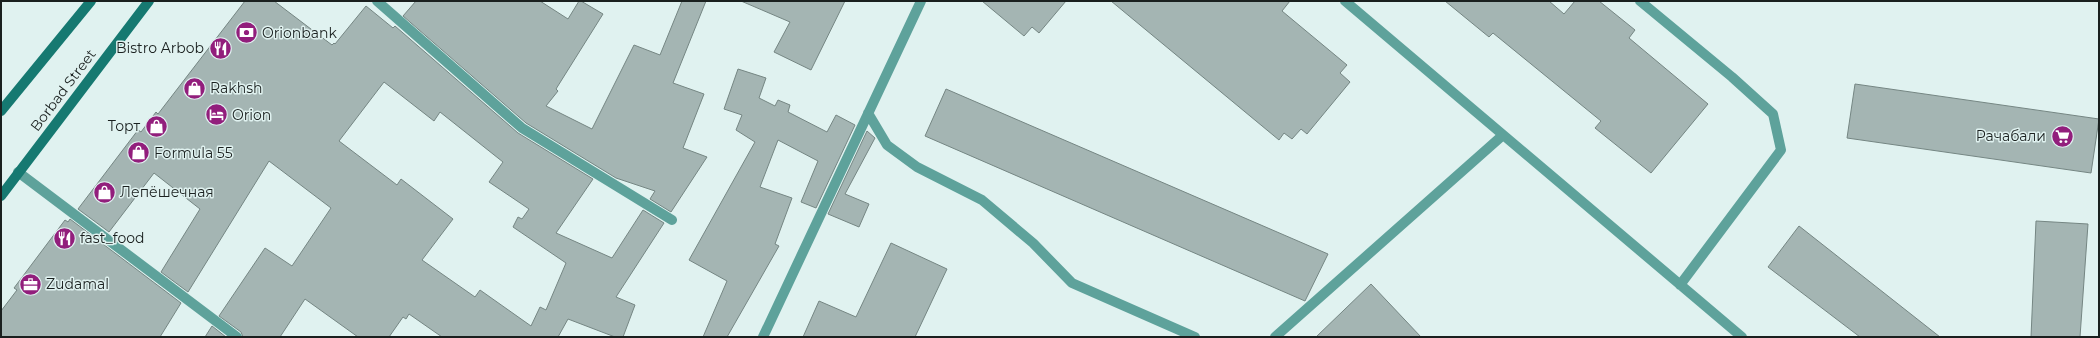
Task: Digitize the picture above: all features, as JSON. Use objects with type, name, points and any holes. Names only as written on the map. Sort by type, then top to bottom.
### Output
[{"type":"main road","points":[[1,111],[91,1]]},
{"type":"main road","name":"Borbad Street","points":[[1,196],[148,1]]},
{"type":"street","points":[[377,1],[522,128],[672,220]]},
{"type":"street","points":[[764,337],[921,1]]},
{"type":"street","points":[[1345,1],[1742,337]]},
{"type":"street","points":[[1640,1],[1732,77],[1773,114],[1781,150],[1680,285]]},
{"type":"street","points":[[868,113],[887,145],[917,167],[982,200],[1033,243],[1072,283],[1195,337]]},
{"type":"street","points":[[1274,337],[1503,135]]},
{"type":"street","points":[[18,172],[237,337]]},
{"type":"building","points":[[245,1],[274,1],[332,45],[334,43],[335,44],[366,6],[393,28],[395,26],[518,133],[593,179],[556,233],[612,258],[643,210],[664,223],[616,297],[635,305],[623,337],[615,337],[568,319],[558,337],[442,337],[409,314],[406,319],[403,317],[389,337],[358,337],[305,299],[280,337],[243,337],[241,332],[219,316],[265,248],[292,266],[331,208],[269,161],[188,292],[161,272],[200,209],[154,173],[109,232],[78,209],[138,130],[141,132],[156,112],[158,114]],"holes":[[[384,82],[434,121],[440,112],[503,162],[489,182],[529,209],[522,219],[518,217],[513,227],[566,263],[546,310],[540,307],[531,326],[480,290],[475,297],[422,260],[453,219],[401,179],[397,185],[339,141]]]},
{"type":"building","points":[[416,1],[540,1],[568,19],[579,1],[581,1],[603,14],[556,89],[558,91],[546,106],[592,129],[634,45],[660,55],[682,1],[706,1],[673,83],[704,94],[683,148],[707,157],[671,212],[650,199],[655,191],[616,178],[526,123],[403,16]]},
{"type":"building","points":[[741,1],[845,1],[811,70],[774,52],[790,22]]},
{"type":"building","points":[[982,1],[1066,1],[1039,33],[1032,27],[1024,36]]},
{"type":"building","points":[[1111,1],[1290,1],[1282,11],[1347,65],[1340,73],[1350,82],[1307,134],[1301,129],[1292,139],[1284,133],[1279,140]]},
{"type":"building","points":[[1445,1],[1549,1],[1564,14],[1575,1],[1599,1],[1635,30],[1629,38],[1708,104],[1651,173],[1595,128],[1601,121],[1493,33],[1489,37]]},
{"type":"building","points":[[738,69],[766,78],[759,98],[775,106],[778,100],[790,105],[788,112],[827,132],[836,115],[855,125],[816,208],[801,202],[818,161],[778,140],[760,187],[792,198],[775,244],[779,246],[727,337],[703,337],[727,281],[689,260],[755,142],[736,130],[742,115],[724,109]]},
{"type":"building","points":[[1855,84],[2099,119],[2091,173],[1847,138]]},
{"type":"building","points":[[946,89],[1328,254],[1305,301],[925,136]]},
{"type":"building","points":[[867,131],[875,138],[845,194],[869,204],[859,227],[828,214]]},
{"type":"building","points":[[70,219],[181,303],[160,337],[1,337],[1,311],[17,290],[14,288],[65,220],[68,222]]},
{"type":"building","points":[[2036,221],[2088,224],[2080,337],[2031,337]]},
{"type":"building","points":[[1799,226],[1940,337],[1860,337],[1768,267]]},
{"type":"building","points":[[891,243],[947,269],[915,337],[803,337],[819,301],[856,317]]},
{"type":"building","points":[[1371,284],[1421,337],[1316,337]]},
{"type":"building","points":[[212,326],[226,337],[205,337]]},
{"type":"place","name":"Orionbank","points":[[247,33]]},
{"type":"place","name":"Bistro Arbob","points":[[220,48]]},
{"type":"place","name":"Rakhsh","points":[[194,88]]},
{"type":"place","name":"Orion","points":[[217,115]]},
{"type":"place","name":"Торт","points":[[156,126]]},
{"type":"place","name":"Рачабали","points":[[2062,136]]},
{"type":"place","name":"Formula 55","points":[[138,153]]},
{"type":"place","name":"Лепёшечная","points":[[105,192]]},
{"type":"place","name":"fast_food","points":[[64,238]]},
{"type":"place","name":"Zudamal","points":[[30,284]]}]
